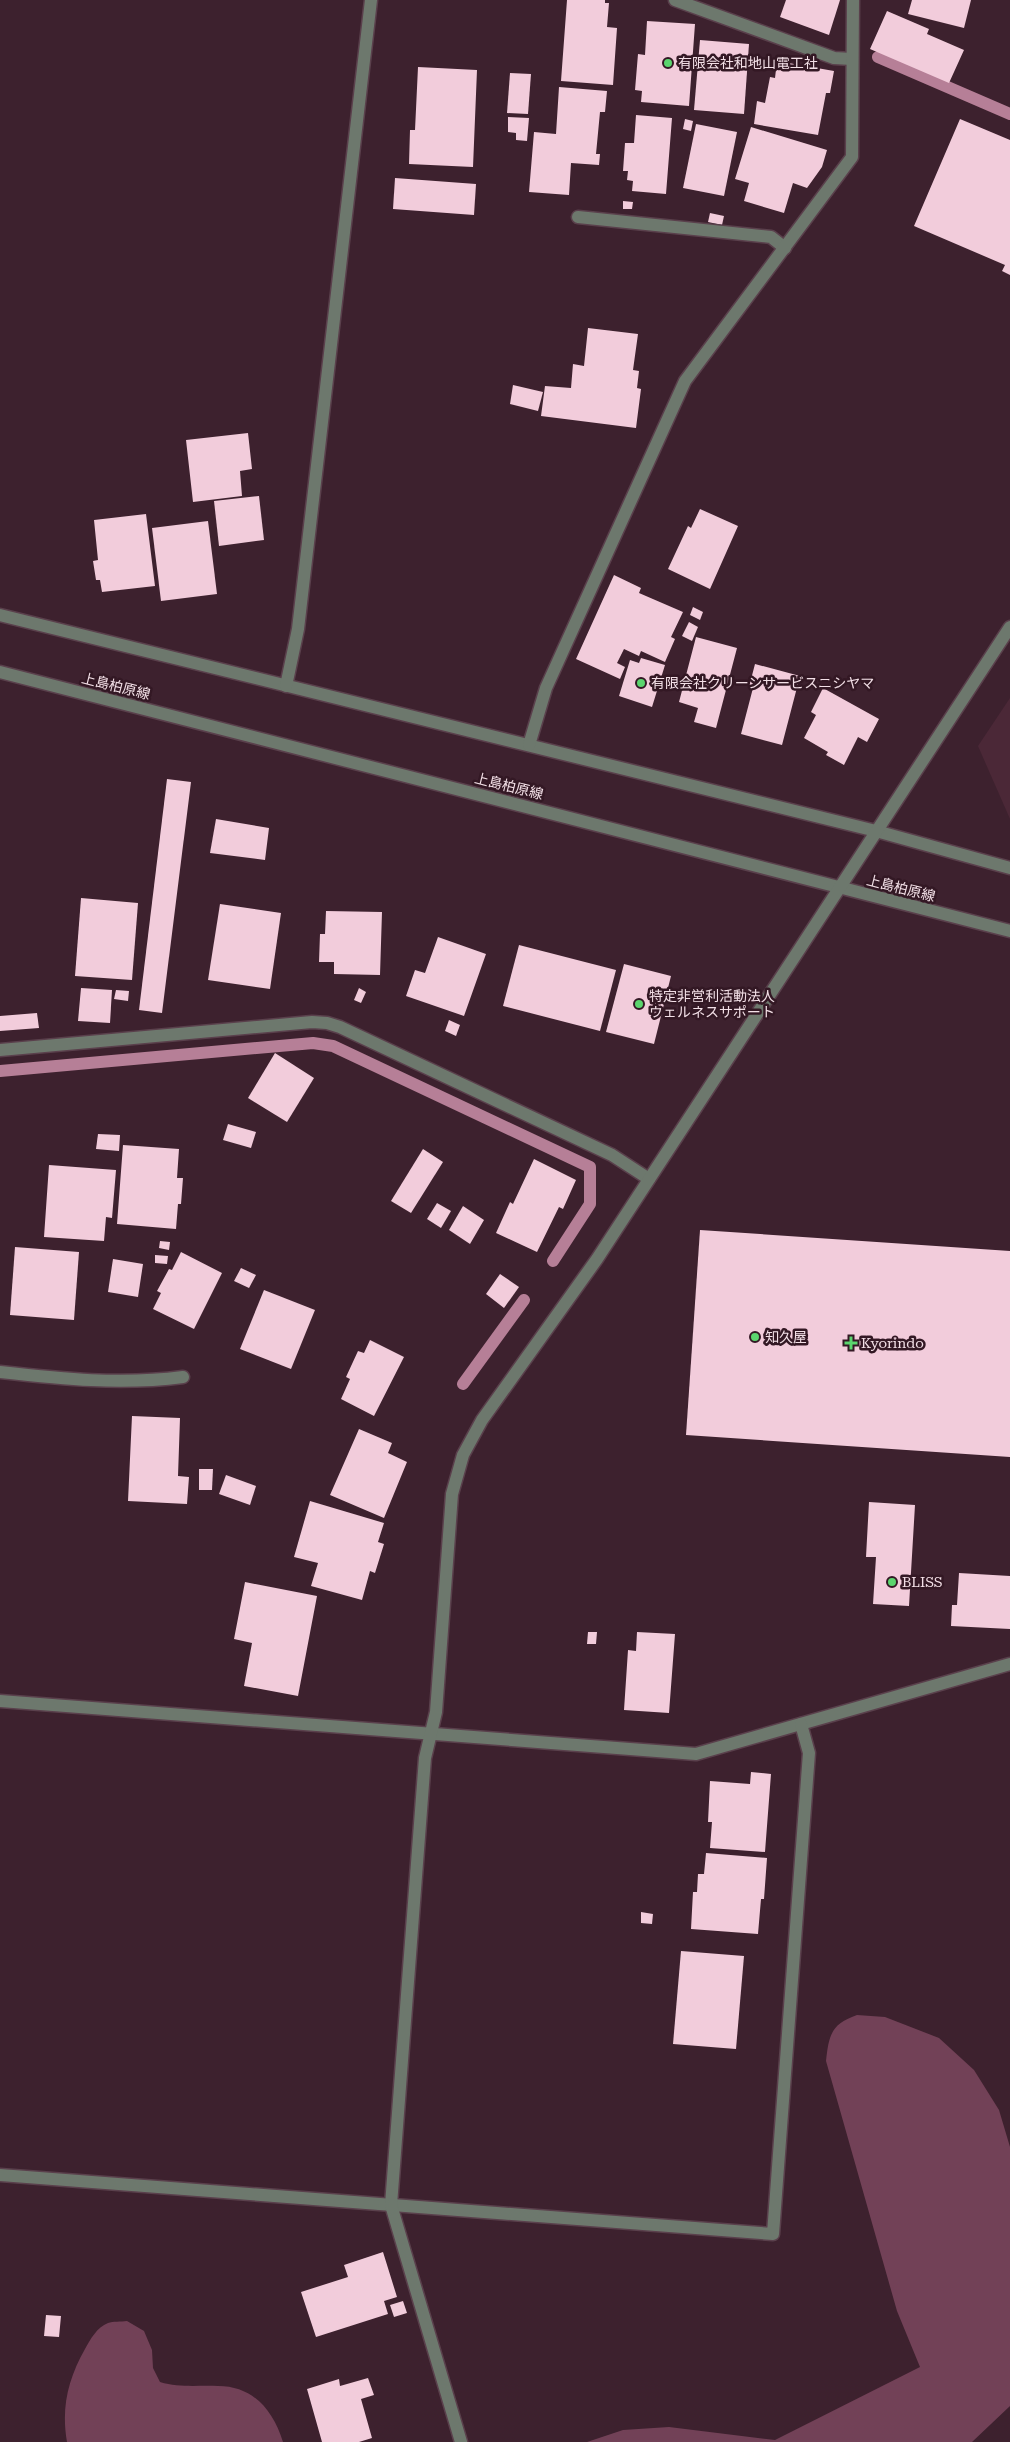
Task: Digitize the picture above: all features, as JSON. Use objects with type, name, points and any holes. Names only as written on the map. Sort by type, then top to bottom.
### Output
[{"type":"street","points":[[286,686],[298,629],[371,0]]},
{"type":"street","points":[[675,0],[834,58],[852,59]]},
{"type":"street","points":[[529,745],[544,693],[685,381],[852,158],[853,0]]},
{"type":"street","points":[[578,217],[771,237],[785,248]]},
{"type":"street","points":[[0,615],[876,831],[1010,868]]},
{"type":"street","points":[[461,2442],[392,2205],[425,1758],[436,1712],[452,1494],[463,1455],[482,1420],[597,1259],[1010,627]]},
{"type":"street","name":"上島柏原線","points":[[0,672],[1010,931]]},
{"type":"street","points":[[0,1050],[312,1022],[326,1023],[340,1027],[612,1155],[649,1179]]},
{"type":"street","points":[[0,1372],[110,1382],[147,1382],[183,1377]]},
{"type":"street","points":[[0,1701],[696,1754],[1010,1664]]},
{"type":"street","points":[[0,2175],[773,2234],[809,1753],[801,1724]]},
{"type":"shaded area","points":[[1010,698],[1010,819],[978,746]]},
{"type":"shaded area","points":[[857,2015],[885,2017],[939,2038],[974,2070],[999,2110],[1010,2147],[1010,2406],[972,2442],[587,2442],[623,2430],[669,2427],[775,2440],[920,2367],[897,2311],[826,2061],[828,2044],[833,2032],[842,2022]]},
{"type":"shaded area","points":[[127,2321],[144,2331],[152,2350],[153,2368],[160,2382],[182,2386],[218,2386],[242,2390],[260,2402],[267,2410],[279,2430],[283,2442],[67,2442],[65,2417],[67,2394],[79,2360],[100,2327],[110,2322]]},
{"type":"building","points":[[567,0],[605,0],[605,3],[609,3],[607,27],[617,28],[613,85],[561,81]]},
{"type":"building","points":[[786,0],[840,0],[829,35],[780,17]]},
{"type":"building","points":[[912,0],[971,0],[964,28],[908,14]]},
{"type":"building","points":[[887,11],[929,29],[927,34],[964,50],[949,83],[870,49]]},
{"type":"building","points":[[647,21],[695,24],[689,106],[641,102],[642,91],[635,90],[638,54],[645,55]]},
{"type":"building","points":[[700,40],[749,44],[744,114],[694,110]]},
{"type":"building","points":[[777,61],[834,71],[830,93],[826,93],[818,135],[754,124],[757,101],[765,103],[770,77],[775,78]]},
{"type":"building","points":[[418,67],[477,70],[473,167],[409,164],[410,130],[415,130]]},
{"type":"building","points":[[510,73],[531,74],[528,114],[507,113]]},
{"type":"building","points":[[559,87],[607,91],[605,112],[600,112],[596,154],[600,154],[599,165],[571,163],[569,195],[529,192],[534,132],[556,134]]},
{"type":"building","points":[[636,115],[672,118],[666,194],[632,191],[633,181],[627,180],[628,171],[623,171],[625,143],[634,143]]},
{"type":"building","points":[[508,117],[529,118],[527,141],[516,140],[516,133],[508,132]]},
{"type":"building","points":[[685,119],[693,121],[691,131],[683,129]]},
{"type":"building","points":[[960,119],[1010,140],[1010,275],[1002,271],[1005,265],[914,226]]},
{"type":"building","points":[[696,124],[737,132],[724,196],[683,188]]},
{"type":"building","points":[[751,127],[827,150],[822,167],[807,188],[793,183],[784,213],[744,201],[749,183],[735,179]]},
{"type":"building","points":[[395,178],[476,184],[474,215],[393,209]]},
{"type":"building","points":[[623,201],[633,202],[632,209],[623,209]]},
{"type":"building","points":[[710,213],[724,216],[722,225],[708,222]]},
{"type":"building","points":[[588,328],[638,334],[633,370],[639,371],[637,388],[641,389],[636,428],[541,416],[545,386],[571,388],[573,364],[584,366]]},
{"type":"building","points":[[513,385],[543,392],[538,411],[510,404]]},
{"type":"building","points":[[248,433],[252,469],[240,471],[242,496],[193,502],[186,440]]},
{"type":"building","points":[[259,496],[264,540],[219,546],[214,501]]},
{"type":"building","points":[[700,509],[738,526],[710,589],[668,569],[688,526],[691,528]]},
{"type":"building","points":[[146,514],[155,586],[102,592],[100,580],[96,580],[93,561],[98,560],[94,520]]},
{"type":"building","points":[[208,521],[217,594],[161,601],[152,528]]},
{"type":"building","points":[[614,575],[641,588],[639,593],[683,612],[671,637],[675,639],[665,662],[641,651],[639,656],[624,649],[617,663],[625,667],[620,679],[576,659]]},
{"type":"building","points":[[693,607],[703,612],[700,620],[690,615]]},
{"type":"building","points":[[689,622],[698,627],[692,641],[682,636]]},
{"type":"building","points":[[696,637],[737,648],[716,728],[694,722],[698,708],[679,702]]},
{"type":"building","points":[[641,658],[665,665],[652,707],[619,696],[630,660],[639,663]]},
{"type":"building","points":[[755,664],[800,676],[782,745],[741,734],[753,688],[749,687]]},
{"type":"building","points":[[823,688],[879,719],[867,742],[858,737],[844,765],[826,755],[828,752],[804,738],[816,715],[811,712]]},
{"type":"building","points":[[167,779],[191,782],[162,1013],[139,1010]]},
{"type":"building","points":[[216,819],[269,828],[265,860],[210,853]]},
{"type":"building","points":[[81,898],[138,903],[132,980],[75,976]]},
{"type":"building","points":[[220,904],[281,913],[270,989],[208,980]]},
{"type":"building","points":[[326,911],[382,912],[380,975],[334,974],[334,962],[319,962],[320,934],[325,934]]},
{"type":"building","points":[[438,937],[486,954],[464,1016],[406,996],[415,970],[425,973]]},
{"type":"building","points":[[519,945],[616,970],[600,1031],[503,1006]]},
{"type":"building","points":[[624,964],[671,976],[654,1044],[606,1032]]},
{"type":"building","points":[[81,988],[112,990],[110,1023],[78,1021]]},
{"type":"building","points":[[359,988],[366,992],[361,1003],[354,1000]]},
{"type":"building","points":[[116,990],[129,991],[128,1001],[114,999]]},
{"type":"building","points":[[37,1013],[39,1028],[0,1031],[0,1016]]},
{"type":"building","points":[[449,1020],[460,1025],[456,1036],[445,1031]]},
{"type":"building","points":[[275,1053],[314,1078],[287,1122],[248,1098]]},
{"type":"building","points":[[228,1124],[256,1132],[251,1148],[223,1140]]},
{"type":"building","points":[[98,1134],[120,1135],[119,1151],[96,1149]]},
{"type":"building","points":[[123,1145],[179,1149],[177,1178],[183,1178],[181,1204],[178,1204],[176,1229],[117,1224]]},
{"type":"building","points":[[423,1149],[443,1162],[411,1213],[391,1201]]},
{"type":"building","points":[[534,1159],[576,1180],[563,1209],[559,1207],[537,1252],[496,1233],[510,1202],[513,1204]]},
{"type":"building","points":[[49,1165],[116,1170],[112,1218],[106,1217],[104,1241],[44,1237]]},
{"type":"building","points":[[437,1203],[451,1211],[441,1228],[427,1219]]},
{"type":"building","points":[[463,1206],[484,1220],[470,1244],[449,1230]]},
{"type":"building","name":"Kyorindo","points":[[700,1230],[1010,1251],[1010,1457],[686,1435]]},
{"type":"building","points":[[160,1241],[170,1242],[169,1250],[159,1248]]},
{"type":"building","points":[[15,1247],[79,1252],[74,1320],[10,1315]]},
{"type":"building","points":[[181,1252],[222,1273],[194,1329],[153,1309],[161,1293],[157,1291],[169,1269],[172,1270]]},
{"type":"building","points":[[155,1255],[168,1256],[167,1264],[155,1263]]},
{"type":"building","points":[[113,1259],[143,1264],[138,1297],[108,1292]]},
{"type":"building","points":[[241,1268],[256,1275],[249,1288],[234,1281]]},
{"type":"building","points":[[500,1274],[519,1287],[504,1308],[486,1294]]},
{"type":"building","points":[[264,1290],[315,1310],[291,1369],[240,1349]]},
{"type":"building","points":[[370,1340],[404,1357],[374,1416],[341,1399],[350,1379],[346,1377],[358,1351],[364,1353]]},
{"type":"building","points":[[132,1416],[180,1418],[178,1476],[189,1477],[187,1504],[128,1501]]},
{"type":"building","points":[[359,1429],[392,1443],[388,1453],[407,1462],[384,1518],[330,1495]]},
{"type":"building","points":[[199,1469],[213,1469],[212,1490],[199,1490]]},
{"type":"building","points":[[226,1475],[256,1486],[250,1505],[219,1494]]},
{"type":"building","points":[[310,1501],[384,1523],[378,1542],[384,1544],[375,1573],[370,1571],[362,1600],[311,1586],[318,1563],[294,1557]]},
{"type":"building","points":[[869,1502],[915,1505],[909,1606],[873,1604],[876,1557],[866,1557]]},
{"type":"building","points":[[959,1573],[1010,1576],[1010,1629],[951,1626],[952,1605],[957,1605]]},
{"type":"building","points":[[245,1582],[317,1596],[298,1696],[244,1686],[252,1643],[234,1639]]},
{"type":"building","points":[[588,1632],[597,1632],[596,1644],[587,1644]]},
{"type":"building","points":[[637,1632],[675,1634],[669,1713],[624,1710],[628,1650],[636,1651]]},
{"type":"building","points":[[751,1772],[771,1774],[765,1852],[710,1848],[712,1822],[708,1822],[710,1781],[750,1784]]},
{"type":"building","points":[[706,1853],[767,1858],[764,1899],[761,1899],[758,1934],[691,1929],[693,1892],[697,1892],[698,1874],[704,1874]]},
{"type":"building","points":[[641,1912],[653,1914],[652,1924],[641,1923]]},
{"type":"building","points":[[681,1951],[744,1956],[736,2049],[673,2044]]},
{"type":"building","points":[[383,2252],[397,2297],[384,2301],[388,2314],[316,2337],[301,2292],[348,2277],[344,2265]]},
{"type":"building","points":[[403,2301],[407,2313],[394,2317],[390,2305]]},
{"type":"building","points":[[46,2315],[61,2316],[59,2337],[44,2336]]},
{"type":"building","points":[[368,2378],[374,2395],[361,2399],[372,2438],[359,2442],[322,2442],[307,2389],[339,2379],[340,2386]]},
{"type":"waterway","points":[[878,57],[1010,114]]},
{"type":"waterway","points":[[0,1071],[313,1043],[333,1046],[590,1167],[590,1204],[553,1261]]},
{"type":"waterway","points":[[463,1384],[524,1300]]},
{"type":"place","name":"有限会社和地山電工社","points":[[668,63]]},
{"type":"place","name":"有限会社クリーンサービスニシヤマ","points":[[641,683]]},
{"type":"place","name":"特定非営利活動法人 ウェルネスサポート","points":[[639,1004]]},
{"type":"place","name":"知久屋","points":[[755,1337]]},
{"type":"place","name":"Kyorindo","points":[[851,1343]]},
{"type":"place","name":"BLISS","points":[[892,1582]]}]
